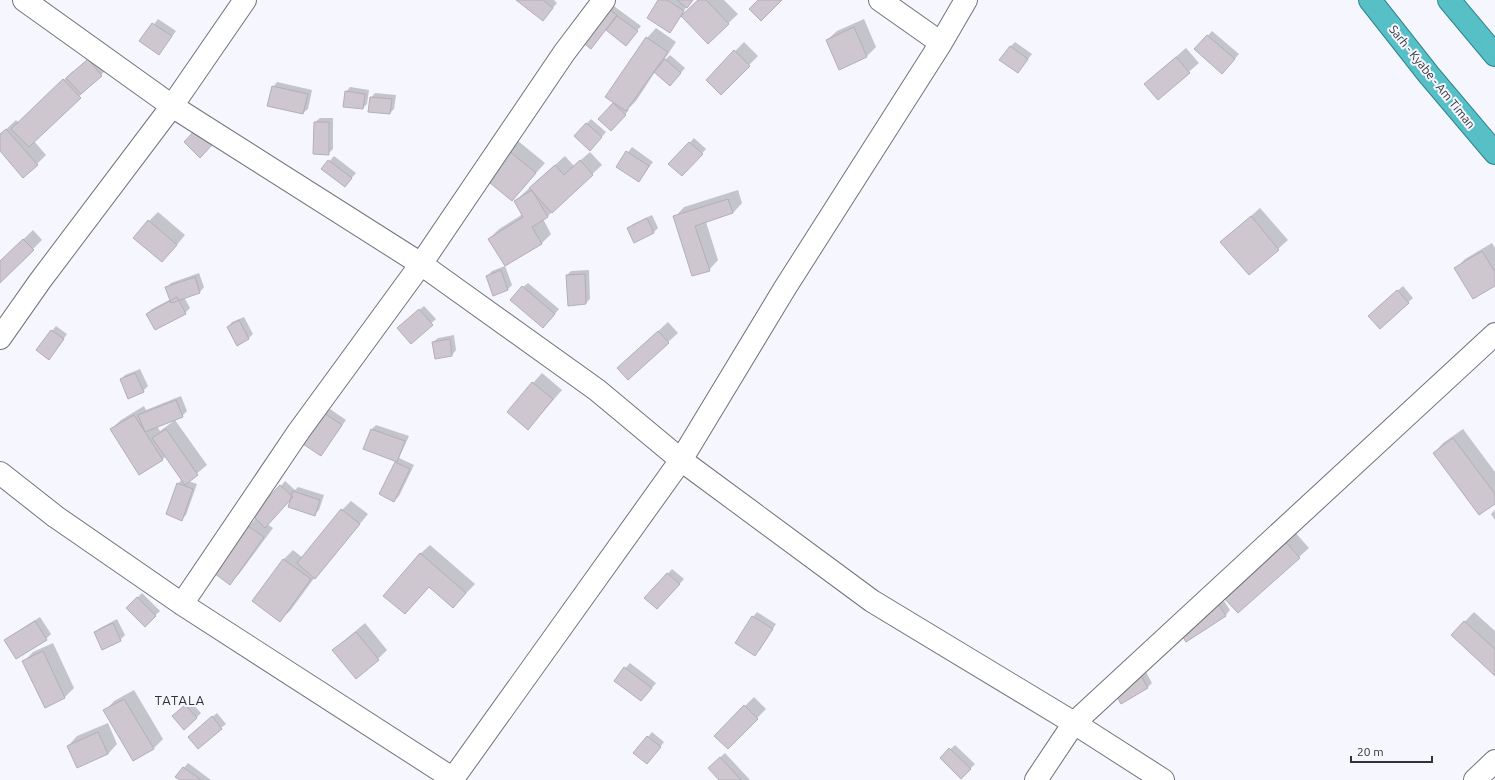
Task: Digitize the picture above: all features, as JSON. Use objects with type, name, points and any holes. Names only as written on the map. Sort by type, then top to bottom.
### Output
[{"type":"highway","name":"Sarh - Kyabe - Am Timan","points":[[1370,0],[1429,75],[1495,153]]},
{"type":"highway","points":[[1449,0],[1494,53]]},
{"type":"street","points":[[24,0],[172,106],[421,264],[597,390],[682,460],[872,601],[1163,780]]},
{"type":"street","points":[[0,338],[40,281],[172,106],[245,0]]},
{"type":"street","points":[[182,604],[298,431],[421,264],[564,53],[604,0]]},
{"type":"street","points":[[880,0],[941,43]]},
{"type":"street","points":[[0,473],[56,517],[182,604],[454,780],[682,460],[785,288],[941,43],[966,0]]},
{"type":"street","points":[[1036,780],[1074,724],[1495,334]]},
{"type":"street","points":[[1475,780],[1495,761]]},
{"type":"building","points":[[516,0],[543,0],[553,8],[543,21]]},
{"type":"building","points":[[658,0],[667,0],[684,11],[670,33],[647,18]]},
{"type":"building","points":[[677,0],[693,0],[687,8]]},
{"type":"building","points":[[698,0],[706,0],[729,24],[708,44],[681,16]]},
{"type":"building","points":[[758,0],[782,0],[761,21],[749,9]]},
{"type":"building","points":[[602,5],[617,15],[591,49],[577,38]]},
{"type":"building","points":[[617,16],[638,31],[626,46],[606,30]]},
{"type":"building","points":[[152,23],[172,36],[159,55],[139,41]]},
{"type":"building","points":[[854,27],[867,57],[839,70],[826,40]]},
{"type":"building","points":[[1207,35],[1235,59],[1222,74],[1194,49]]},
{"type":"building","points":[[646,37],[668,52],[626,111],[605,97]]},
{"type":"building","points":[[1010,46],[1028,59],[1018,73],[999,60]]},
{"type":"building","points":[[734,50],[750,66],[721,95],[706,80]]},
{"type":"building","points":[[1176,57],[1190,73],[1158,100],[1144,84]]},
{"type":"building","points":[[88,59],[102,76],[81,94],[66,78]]},
{"type":"building","points":[[665,59],[681,73],[670,86],[654,72]]},
{"type":"building","points":[[63,79],[81,98],[29,147],[11,129]]},
{"type":"building","points":[[272,86],[308,94],[303,114],[267,106]]},
{"type":"building","points":[[345,91],[365,94],[363,109],[343,107]]},
{"type":"building","points":[[370,97],[392,99],[390,114],[368,112]]},
{"type":"building","points":[[613,103],[626,115],[611,131],[598,119]]},
{"type":"building","points":[[314,122],[329,122],[329,155],[313,154]]},
{"type":"building","points":[[586,123],[602,137],[590,151],[574,136]]},
{"type":"building","points":[[6,129],[38,165],[23,178],[0,151],[0,134]]},
{"type":"building","points":[[195,130],[212,145],[200,158],[184,142]]},
{"type":"building","points":[[689,142],[703,154],[682,176],[668,164]]},
{"type":"building","points":[[508,150],[536,173],[512,201],[484,178]]},
{"type":"building","points":[[626,151],[649,166],[639,182],[616,167]]},
{"type":"building","points":[[328,160],[352,178],[345,187],[321,169]]},
{"type":"building","points":[[580,160],[593,175],[552,213],[529,188],[555,165],[564,175]]},
{"type":"building","points":[[532,190],[548,217],[532,227],[542,244],[505,266],[488,239],[523,217],[514,201]]},
{"type":"building","points":[[728,199],[733,213],[695,226],[710,271],[692,276],[673,216]]},
{"type":"building","points":[[1251,216],[1279,250],[1249,275],[1220,242]]},
{"type":"building","points":[[647,218],[654,233],[634,243],[627,228]]},
{"type":"building","points":[[148,220],[177,245],[162,262],[133,238]]},
{"type":"building","points":[[23,239],[34,250],[0,283],[0,261]]},
{"type":"building","points":[[1482,251],[1495,272],[1495,286],[1473,299],[1454,268]]},
{"type":"building","points":[[501,270],[508,290],[493,296],[486,276]]},
{"type":"building","points":[[585,274],[586,304],[568,306],[566,275]]},
{"type":"building","points":[[195,277],[200,293],[171,303],[165,287]]},
{"type":"building","points":[[522,286],[555,314],[543,328],[510,300]]},
{"type":"building","points":[[1397,290],[1409,303],[1380,329],[1368,316]]},
{"type":"building","points":[[177,297],[186,314],[155,330],[146,314]]},
{"type":"building","points":[[419,309],[433,325],[411,344],[397,328]]},
{"type":"building","points":[[239,320],[249,339],[237,346],[227,327]]},
{"type":"building","points":[[51,330],[64,339],[49,360],[36,350]]},
{"type":"building","points":[[658,331],[669,343],[628,380],[617,368]]},
{"type":"building","points":[[450,339],[452,356],[435,359],[432,342]]},
{"type":"building","points":[[135,373],[144,392],[128,399],[120,379]]},
{"type":"building","points":[[532,382],[553,399],[528,430],[507,412]]},
{"type":"building","points":[[176,400],[183,417],[145,432],[138,415]]},
{"type":"building","points":[[324,413],[342,425],[321,456],[303,444]]},
{"type":"building","points":[[134,415],[163,460],[139,475],[110,429]]},
{"type":"building","points":[[166,429],[198,475],[185,485],[152,438]]},
{"type":"building","points":[[371,429],[405,441],[397,462],[363,449]]},
{"type":"building","points":[[1453,438],[1495,494],[1495,504],[1479,515],[1433,453]]},
{"type":"building","points":[[395,462],[410,469],[394,502],[379,494]]},
{"type":"building","points":[[177,483],[193,489],[182,521],[166,514]]},
{"type":"building","points":[[280,485],[293,497],[265,528],[252,515]]},
{"type":"building","points":[[293,491],[320,500],[315,516],[288,507]]},
{"type":"building","points":[[341,509],[360,524],[315,579],[297,563]]},
{"type":"building","points":[[248,526],[264,537],[230,585],[214,573]]},
{"type":"building","points":[[1284,540],[1300,558],[1238,613],[1222,596]]},
{"type":"building","points":[[420,553],[466,593],[453,608],[429,587],[405,614],[383,596]]},
{"type":"building","points":[[283,559],[311,579],[280,622],[252,601]]},
{"type":"building","points":[[667,573],[680,584],[657,609],[644,598]]},
{"type":"building","points":[[137,597],[156,616],[145,627],[126,608]]},
{"type":"building","points":[[1219,605],[1226,616],[1186,642],[1179,631]]},
{"type":"building","points":[[752,616],[773,629],[755,656],[735,643]]},
{"type":"building","points":[[35,621],[47,640],[16,659],[4,640]]},
{"type":"building","points":[[1464,621],[1495,649],[1495,676],[1451,635]]},
{"type":"building","points":[[113,623],[121,641],[102,650],[94,632]]},
{"type":"building","points":[[356,632],[379,660],[356,679],[332,650]]},
{"type":"building","points":[[43,651],[65,698],[45,708],[22,661]]},
{"type":"building","points":[[624,667],[652,688],[641,701],[614,681]]},
{"type":"building","points":[[1140,674],[1148,688],[1121,704],[1113,689]]},
{"type":"building","points":[[124,699],[154,749],[133,761],[103,710]]},
{"type":"building","points":[[185,705],[197,718],[184,730],[172,716]]},
{"type":"building","points":[[744,705],[758,719],[728,749],[714,736]]},
{"type":"building","points":[[212,716],[222,729],[198,749],[188,737]]},
{"type":"building","points":[[98,732],[108,754],[77,768],[67,746]]},
{"type":"building","points":[[647,736],[661,747],[647,764],[633,753]]},
{"type":"building","points":[[949,748],[971,769],[961,779],[940,758]]},
{"type":"building","points":[[720,757],[741,780],[719,780],[708,768]]},
{"type":"building","points":[[183,767],[201,780],[180,780],[175,777]]},
{"type":"district","name":"TATALA","points":[[180,700]]}]
